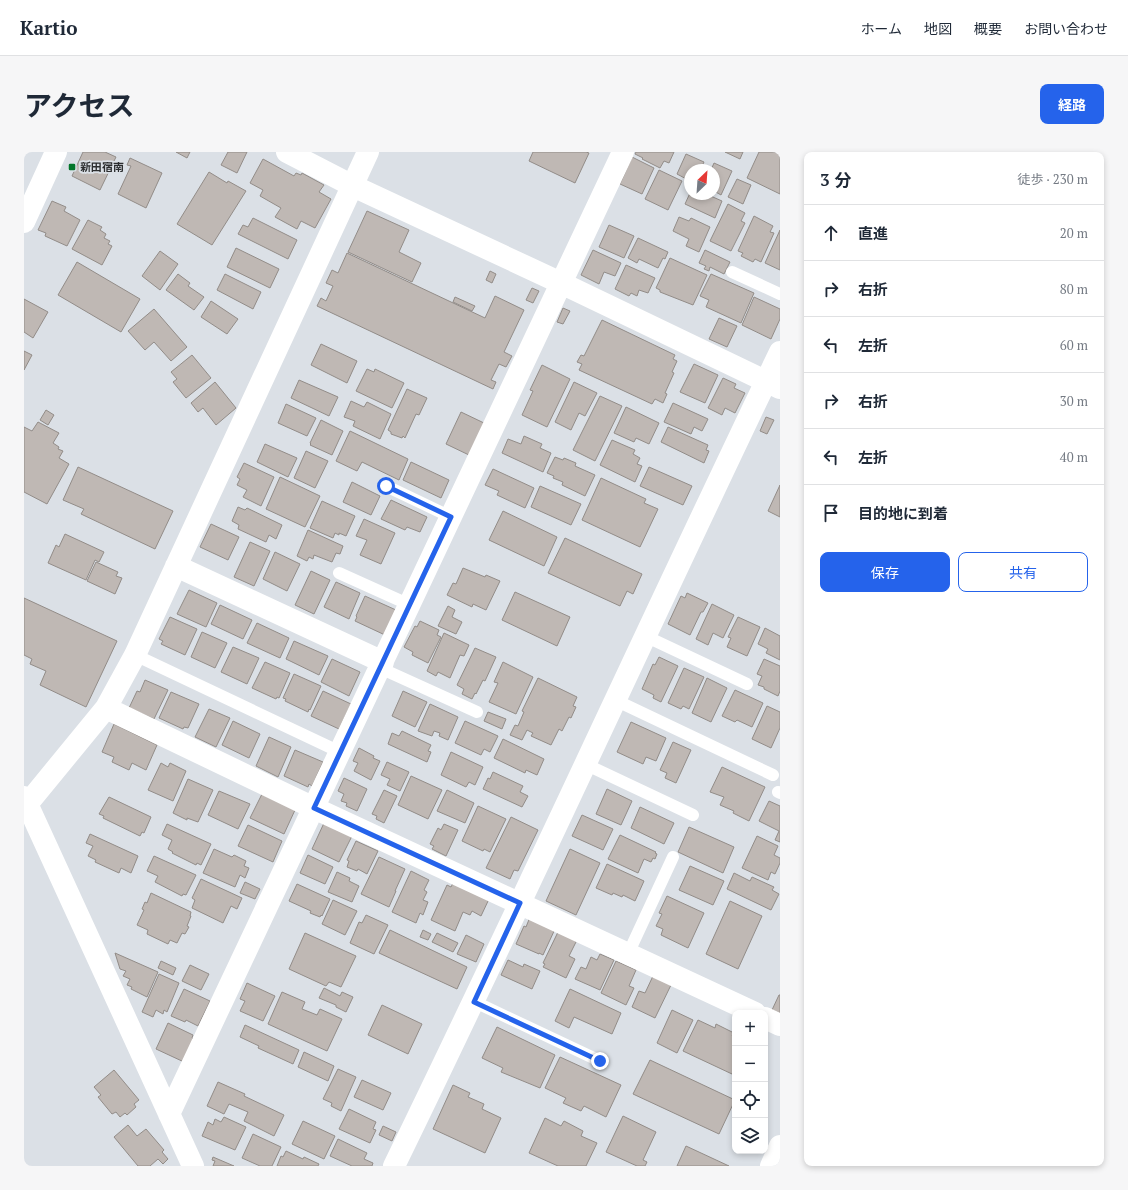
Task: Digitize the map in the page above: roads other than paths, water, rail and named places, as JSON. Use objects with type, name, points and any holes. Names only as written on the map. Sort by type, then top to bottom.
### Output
[{"type":"street","points":[[24,222],[56,152]]},
{"type":"street","points":[[287,152],[353,186],[561,283],[773,385]]},
{"type":"street","points":[[193,1166],[25,803],[106,708],[135,655],[368,152]]},
{"type":"street","points":[[169,1114],[623,152]]},
{"type":"street","points":[[394,1166],[474,1002],[645,636],[773,385],[780,352]]},
{"type":"street","points":[[176,566],[381,665]]},
{"type":"street","points":[[106,708],[314,808],[749,1010]]},
{"type":"street","points":[[768,1019],[780,1025]]},
{"type":"street","points":[[771,1166],[780,1146]]},
{"type":"lane","points":[[732,272],[780,294]]},
{"type":"lane","points":[[386,486],[451,517]]},
{"type":"lane","points":[[339,572],[410,605]]},
{"type":"lane","points":[[645,636],[747,684]]},
{"type":"lane","points":[[135,655],[340,752]]},
{"type":"lane","points":[[381,665],[477,712]]},
{"type":"lane","points":[[615,700],[773,775]]},
{"type":"lane","points":[[585,764],[693,815]]},
{"type":"lane","points":[[628,954],[673,857]]},
{"type":"lane","points":[[474,1002],[600,1061]]},
{"type":"place","name":"新田宿南","points":[[72,167]]}]
